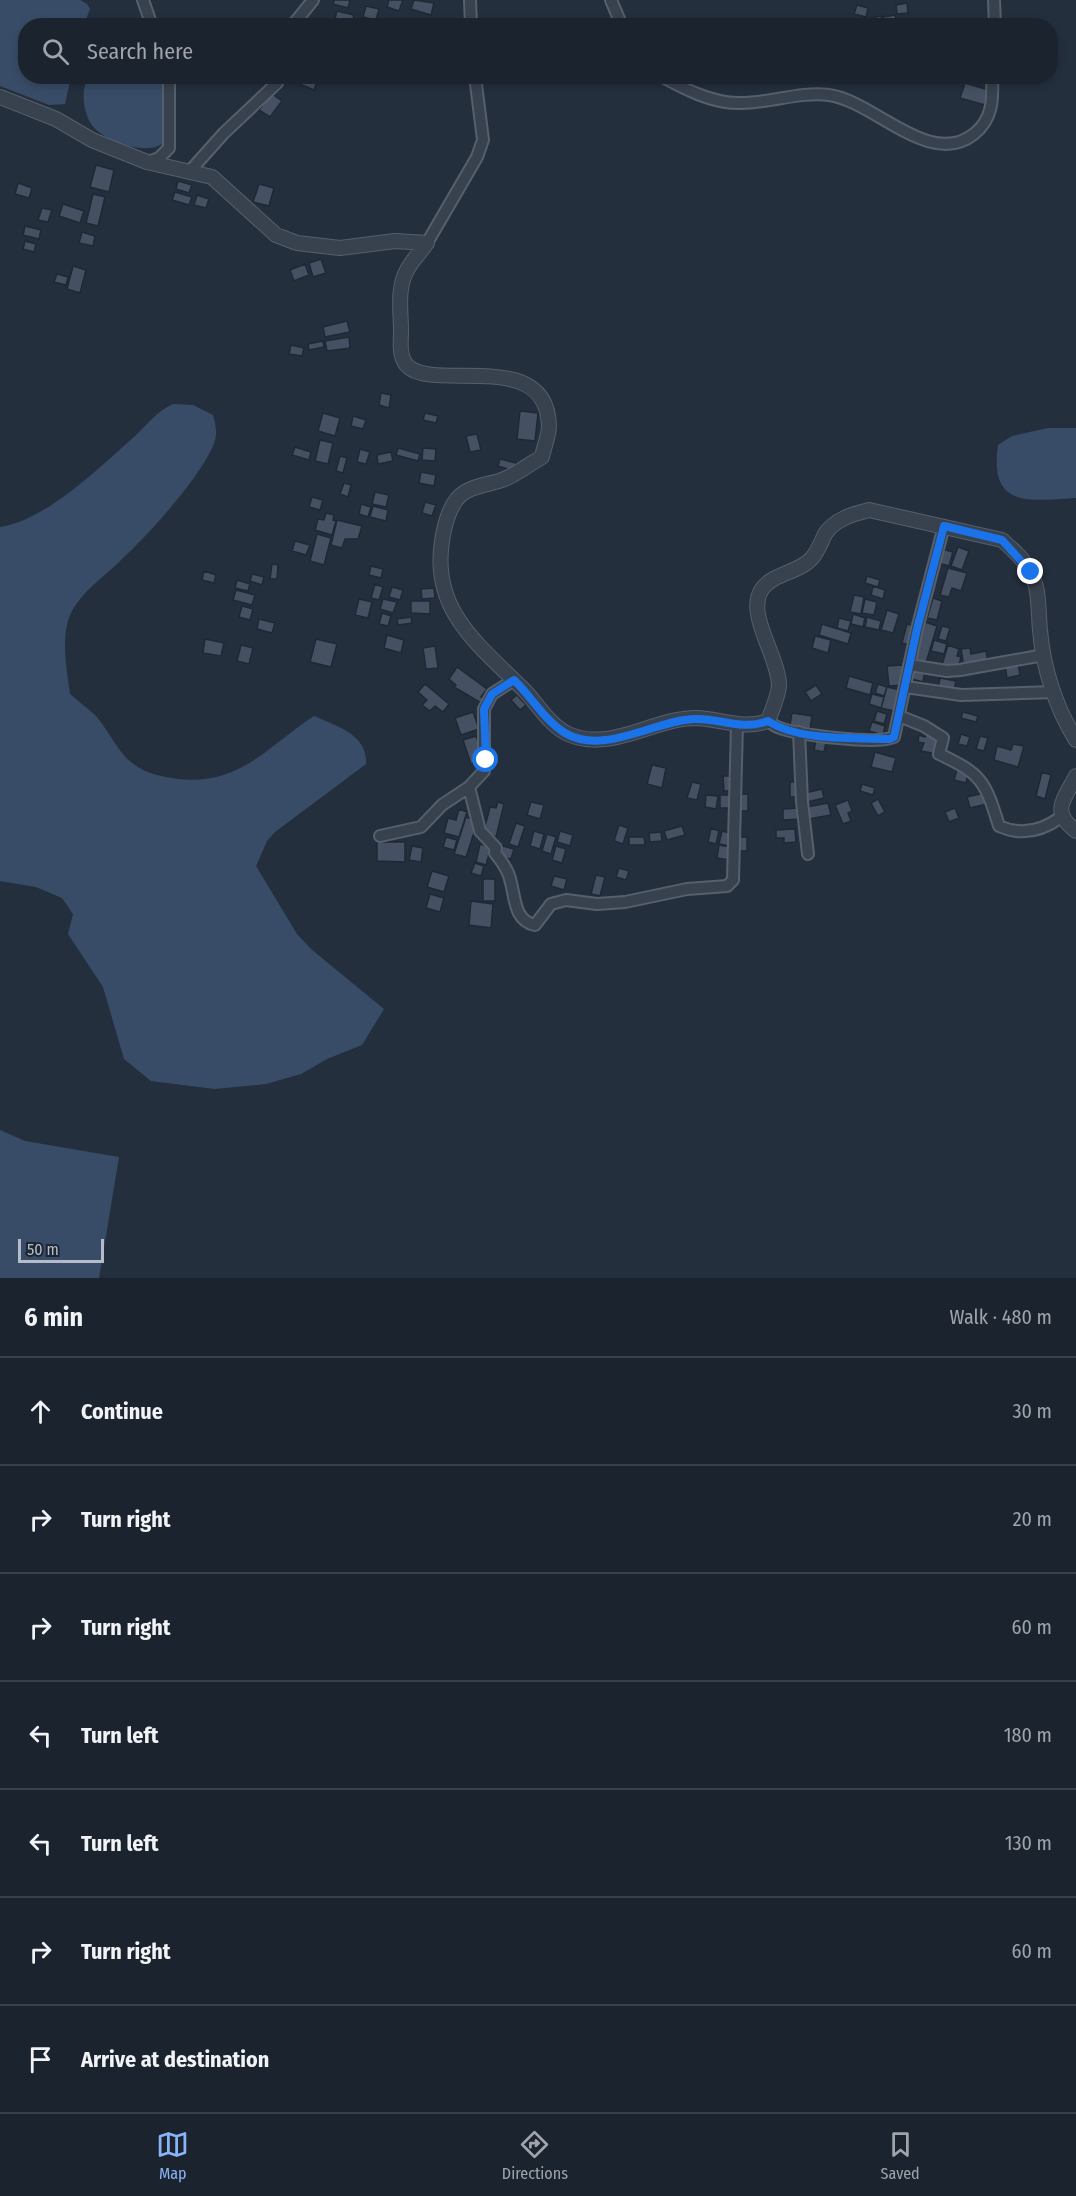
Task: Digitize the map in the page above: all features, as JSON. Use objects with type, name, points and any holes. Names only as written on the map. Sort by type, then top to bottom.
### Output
[{"type":"street","points":[[143,0],[149,18]]},
{"type":"street","points":[[298,18],[313,0]]},
{"type":"street","points":[[470,0],[471,18]]},
{"type":"street","points":[[611,0],[619,18]]},
{"type":"street","points":[[994,0],[995,18]]},
{"type":"street","points":[[147,162],[159,158],[169,148],[169,84]]},
{"type":"street","points":[[190,171],[224,133],[276,84]]},
{"type":"street","points":[[476,84],[483,140],[477,157],[427,243],[405,273],[400,288],[401,351],[405,363],[412,369],[436,374],[496,376],[529,386],[538,393],[544,404],[549,426],[542,457],[504,480],[481,485],[457,498],[445,525],[440,559],[442,584],[452,610],[477,645],[566,734],[588,740],[608,739],[660,724],[697,718],[755,726],[768,721]]},
{"type":"street","points":[[675,84],[687,91],[737,103],[829,95],[862,105],[894,126],[939,144],[956,144],[984,126],[990,115],[992,84]]},
{"type":"street","points":[[0,97],[56,119],[92,140],[147,162],[212,177],[276,235],[297,243],[340,248],[395,241],[427,243]]},
{"type":"street","points":[[768,721],[779,687],[773,656],[758,616],[757,598],[764,587],[808,562],[834,524],[853,514],[869,510],[1002,540],[1031,572],[1038,601],[1044,655],[1063,719],[1076,740]]},
{"type":"street","points":[[768,721],[779,728],[799,732],[859,739],[894,737],[909,665],[944,526]]},
{"type":"street","points":[[909,665],[947,671],[1044,655]]},
{"type":"street","points":[[380,836],[421,827],[442,805],[469,787],[484,771],[484,709],[492,694],[514,680]]},
{"type":"street","points":[[906,687],[961,695],[1054,692]]},
{"type":"street","points":[[899,716],[924,726],[943,738],[939,754],[965,765],[980,776],[999,826],[1019,833],[1051,825],[1061,818]]},
{"type":"street","points":[[469,787],[480,831],[496,848],[495,853],[508,872],[518,912],[523,920],[530,924],[535,925],[551,904],[566,900],[597,904],[625,902],[687,889],[727,886],[733,880],[737,725]]},
{"type":"street","points":[[799,732],[802,802],[808,854]]},
{"type":"street","points":[[1076,776],[1060,809],[1061,818],[1076,831]]},
{"type":"water","points":[[0,0],[80,0],[87,4],[90,9],[87,18],[18,18],[18,84],[69,84],[65,104],[49,105],[0,86]]},
{"type":"water","points":[[85,84],[164,84],[166,97],[162,144],[145,148],[134,147],[103,135],[90,122],[84,105]]},
{"type":"water","points":[[173,404],[193,405],[213,415],[216,430],[215,442],[206,460],[172,506],[132,549],[87,591],[71,613],[65,642],[70,694],[95,715],[129,760],[144,771],[161,776],[200,780],[236,770],[267,751],[314,716],[349,733],[362,746],[365,754],[366,764],[275,832],[267,841],[256,866],[297,934],[311,949],[384,1009],[362,1045],[327,1059],[301,1074],[266,1084],[215,1089],[151,1081],[124,1059],[103,987],[68,934],[73,914],[62,898],[36,887],[0,881],[0,527],[17,523],[53,504]]},
{"type":"water","points":[[1048,428],[1076,428],[1076,498],[1028,499],[1006,490],[1000,480],[997,465],[998,445],[1012,436]]},
{"type":"water","points":[[0,1130],[25,1141],[119,1157],[99,1278],[0,1278]]},
{"type":"building","points":[[334,0],[350,0],[348,8],[333,4]]},
{"type":"building","points":[[389,0],[403,0],[399,11],[387,7]]},
{"type":"building","points":[[414,0],[434,3],[431,15],[411,9]]},
{"type":"building","points":[[907,3],[908,13],[897,14],[896,5]]},
{"type":"building","points":[[857,5],[868,8],[866,17],[854,14]]},
{"type":"building","points":[[366,6],[379,9],[377,18],[363,17]]},
{"type":"building","points":[[337,11],[354,15],[353,18],[335,18]]},
{"type":"building","points":[[895,15],[896,18],[883,18]]},
{"type":"building","points":[[302,84],[316,84],[314,90]]},
{"type":"building","points":[[965,84],[989,90],[985,105],[960,98]]},
{"type":"building","points":[[271,93],[282,101],[270,117],[259,110]]},
{"type":"building","points":[[96,165],[114,170],[109,192],[90,187]]},
{"type":"building","points":[[178,181],[192,185],[189,193],[176,189]]},
{"type":"building","points":[[18,183],[32,188],[29,198],[15,194]]},
{"type":"building","points":[[259,184],[274,188],[269,206],[253,202]]},
{"type":"building","points":[[175,192],[192,197],[189,205],[172,200]]},
{"type":"building","points":[[93,194],[105,197],[98,226],[86,223]]},
{"type":"building","points":[[197,195],[209,199],[206,208],[194,205]]},
{"type":"building","points":[[63,204],[84,211],[80,223],[59,216]]},
{"type":"building","points":[[42,208],[52,210],[48,222],[38,220]]},
{"type":"building","points":[[25,226],[41,230],[39,239],[23,235]]},
{"type":"building","points":[[82,232],[95,236],[93,246],[79,243]]},
{"type":"building","points":[[25,241],[36,244],[34,252],[23,249]]},
{"type":"building","points":[[321,259],[326,273],[313,277],[309,263]]},
{"type":"building","points":[[305,264],[309,275],[294,281],[290,270]]},
{"type":"building","points":[[73,266],[86,270],[80,293],[67,289]]},
{"type":"building","points":[[57,274],[68,277],[66,285],[54,282]]},
{"type":"building","points":[[347,321],[350,332],[325,337],[323,327]]},
{"type":"building","points":[[349,337],[350,348],[327,351],[325,341]]},
{"type":"building","points":[[323,341],[324,347],[309,350],[308,344]]},
{"type":"building","points":[[291,345],[304,348],[302,356],[289,354]]},
{"type":"building","points":[[381,393],[391,395],[389,408],[379,405]]},
{"type":"building","points":[[520,411],[538,413],[535,441],[517,439]]},
{"type":"building","points":[[323,413],[340,418],[335,436],[318,431]]},
{"type":"building","points":[[425,413],[438,416],[436,423],[423,420]]},
{"type":"building","points":[[353,416],[366,420],[363,429],[351,426]]},
{"type":"building","points":[[477,434],[481,450],[470,452],[466,436]]},
{"type":"building","points":[[320,440],[333,443],[328,464],[315,461]]},
{"type":"building","points":[[295,447],[311,452],[309,460],[292,455]]},
{"type":"building","points":[[398,448],[420,454],[418,461],[396,455]]},
{"type":"building","points":[[423,448],[436,449],[435,461],[422,460]]},
{"type":"building","points":[[360,449],[370,452],[366,464],[357,462]]},
{"type":"building","points":[[391,452],[393,461],[378,464],[377,455]]},
{"type":"building","points":[[340,456],[347,458],[343,473],[336,471]]},
{"type":"building","points":[[500,459],[516,463],[514,471],[498,466]]},
{"type":"building","points":[[421,472],[436,475],[434,486],[419,483]]},
{"type":"building","points":[[344,483],[351,485],[348,497],[340,494]]},
{"type":"building","points":[[375,492],[389,495],[386,507],[372,504]]},
{"type":"building","points":[[312,497],[323,500],[320,510],[309,507]]},
{"type":"building","points":[[425,502],[436,505],[432,516],[422,513]]},
{"type":"building","points":[[361,504],[371,507],[368,517],[359,514]]},
{"type":"building","points":[[373,506],[388,510],[386,521],[370,517]]},
{"type":"building","points":[[326,513],[334,515],[333,520],[336,521],[332,535],[315,530],[318,519],[324,520]]},
{"type":"building","points":[[337,520],[362,526],[358,539],[345,539],[342,548],[331,545]]},
{"type":"building","points":[[317,534],[331,538],[324,565],[310,561]]},
{"type":"building","points":[[295,541],[310,545],[306,555],[292,551]]},
{"type":"building","points":[[958,547],[969,551],[962,570],[951,566]]},
{"type":"building","points":[[942,549],[953,552],[949,566],[938,563]]},
{"type":"building","points":[[272,564],[278,565],[277,579],[270,579]]},
{"type":"building","points":[[371,566],[383,569],[381,578],[369,575]]},
{"type":"building","points":[[948,568],[967,573],[961,591],[952,588],[949,597],[940,595]]},
{"type":"building","points":[[204,571],[216,575],[214,583],[202,580]]},
{"type":"building","points":[[252,574],[264,577],[262,585],[250,581]]},
{"type":"building","points":[[867,576],[880,580],[878,587],[865,583]]},
{"type":"building","points":[[237,580],[250,584],[248,591],[235,588]]},
{"type":"building","points":[[375,584],[383,587],[379,600],[371,598]]},
{"type":"building","points":[[873,586],[885,590],[883,599],[871,595]]},
{"type":"building","points":[[392,587],[403,590],[400,600],[389,597]]},
{"type":"building","points":[[434,588],[435,598],[422,599],[421,589]]},
{"type":"building","points":[[236,590],[255,595],[252,605],[233,600]]},
{"type":"building","points":[[854,595],[864,597],[861,614],[850,612]]},
{"type":"building","points":[[933,598],[942,601],[937,620],[927,618]]},
{"type":"building","points":[[359,599],[372,602],[368,618],[355,615]]},
{"type":"building","points":[[383,599],[397,602],[393,613],[380,609]]},
{"type":"building","points":[[865,599],[877,602],[874,615],[862,613]]},
{"type":"building","points":[[411,601],[430,601],[430,614],[411,613]]},
{"type":"building","points":[[242,606],[253,609],[250,620],[239,617]]},
{"type":"building","points":[[887,610],[899,614],[893,633],[881,630]]},
{"type":"building","points":[[382,613],[391,616],[388,626],[379,624]]},
{"type":"building","points":[[853,614],[865,618],[863,627],[851,624]]},
{"type":"building","points":[[411,617],[412,623],[398,625],[397,619]]},
{"type":"building","points":[[867,617],[881,621],[879,630],[865,627]]},
{"type":"building","points":[[839,618],[851,621],[848,631],[837,628]]},
{"type":"building","points":[[259,619],[275,623],[272,633],[257,629]]},
{"type":"building","points":[[922,621],[937,626],[925,666],[911,659]]},
{"type":"building","points":[[822,624],[851,633],[848,644],[819,635]]},
{"type":"building","points":[[907,624],[915,626],[910,645],[902,643]]},
{"type":"building","points":[[942,626],[950,628],[946,641],[938,639]]},
{"type":"building","points":[[387,635],[404,640],[401,653],[384,648]]},
{"type":"building","points":[[815,636],[831,640],[828,653],[812,648]]},
{"type":"building","points":[[205,639],[224,643],[221,656],[203,653]]},
{"type":"building","points":[[316,639],[337,644],[331,667],[310,662]]},
{"type":"building","points":[[934,640],[947,644],[944,654],[931,651]]},
{"type":"building","points":[[241,645],[253,648],[249,664],[237,661]]},
{"type":"building","points":[[948,645],[959,649],[957,656],[961,657],[958,669],[942,665]]},
{"type":"building","points":[[435,646],[438,668],[426,669],[423,648]]},
{"type":"building","points":[[970,648],[971,654],[986,651],[988,663],[964,667],[961,649]]},
{"type":"building","points":[[1018,663],[1020,675],[1007,678],[1005,665]]},
{"type":"building","points":[[903,665],[905,685],[889,686],[887,666]]},
{"type":"building","points":[[457,667],[487,689],[481,697],[484,699],[481,703],[454,687],[456,685],[449,679]]},
{"type":"building","points":[[910,667],[925,670],[923,682],[908,678]]},
{"type":"building","points":[[849,676],[873,683],[870,695],[846,688]]},
{"type":"building","points":[[940,678],[956,681],[954,691],[938,688]]},
{"type":"building","points":[[425,684],[449,704],[443,712],[435,706],[430,711],[422,705],[427,700],[418,692]]},
{"type":"building","points":[[878,684],[887,687],[884,696],[875,693]]},
{"type":"building","points":[[816,685],[822,694],[811,701],[805,692]]},
{"type":"building","points":[[887,687],[900,690],[898,712],[881,708]]},
{"type":"building","points":[[872,694],[884,697],[881,708],[869,704]]},
{"type":"building","points":[[517,695],[526,705],[520,710],[511,700]]},
{"type":"building","points":[[877,711],[887,714],[884,724],[874,721]]},
{"type":"building","points":[[473,712],[479,729],[461,735],[455,718]]},
{"type":"building","points":[[963,712],[978,716],[976,722],[961,718]]},
{"type":"building","points":[[792,713],[812,716],[810,729],[790,725]]},
{"type":"building","points":[[872,722],[885,726],[883,735],[869,731]]},
{"type":"building","points":[[926,734],[942,738],[937,754],[921,751],[924,743],[918,742],[919,735],[925,737]]},
{"type":"building","points":[[961,734],[970,737],[967,746],[958,744]]},
{"type":"building","points":[[476,736],[484,759],[471,764],[463,740]]},
{"type":"building","points":[[980,736],[988,738],[984,751],[976,749]]},
{"type":"building","points":[[816,740],[826,742],[824,752],[814,750]]},
{"type":"building","points":[[1013,744],[1024,746],[1018,767],[994,760],[997,746],[1011,750]]},
{"type":"building","points":[[875,752],[896,758],[892,772],[871,767]]},
{"type":"building","points":[[652,765],[666,768],[662,788],[647,784]]},
{"type":"building","points":[[957,770],[968,773],[966,783],[954,780]]},
{"type":"building","points":[[1042,772],[1051,775],[1045,799],[1036,796]]},
{"type":"building","points":[[723,776],[734,776],[734,791],[724,791]]},
{"type":"building","points":[[692,782],[701,784],[697,800],[687,798]]},
{"type":"building","points":[[790,782],[800,782],[799,797],[790,797]]},
{"type":"building","points":[[862,784],[875,788],[873,795],[860,791]]},
{"type":"building","points":[[822,789],[824,798],[807,802],[805,793]]},
{"type":"building","points":[[984,793],[987,804],[970,808],[967,797]]},
{"type":"building","points":[[737,794],[748,794],[748,811],[737,811]]},
{"type":"building","points":[[706,795],[718,796],[716,809],[705,807]]},
{"type":"building","points":[[720,795],[731,795],[731,808],[720,808]]},
{"type":"building","points":[[878,799],[885,812],[878,816],[871,803]]},
{"type":"building","points":[[848,800],[852,811],[848,813],[851,821],[843,824],[835,805]]},
{"type":"building","points":[[498,802],[504,804],[496,837],[483,834],[490,807],[496,808]]},
{"type":"building","points":[[531,802],[544,805],[540,819],[527,815]]},
{"type":"building","points":[[828,803],[831,815],[809,819],[807,807]]},
{"type":"building","points":[[800,808],[801,819],[783,820],[783,809]]},
{"type":"building","points":[[955,808],[959,818],[949,822],[945,812]]},
{"type":"building","points":[[459,809],[467,812],[459,837],[444,833],[448,818],[456,820]]},
{"type":"building","points":[[466,817],[478,821],[466,857],[454,854]]},
{"type":"building","points":[[516,823],[525,826],[518,847],[509,844]]},
{"type":"building","points":[[619,825],[628,828],[623,844],[614,841]]},
{"type":"building","points":[[682,826],[685,835],[667,840],[664,831]]},
{"type":"building","points":[[711,828],[719,831],[716,844],[708,842]]},
{"type":"building","points":[[795,829],[796,842],[784,843],[784,838],[776,838],[776,830]]},
{"type":"building","points":[[534,831],[544,834],[540,849],[530,846]]},
{"type":"building","points":[[560,831],[573,835],[570,846],[557,842]]},
{"type":"building","points":[[722,831],[733,834],[730,846],[719,844]]},
{"type":"building","points":[[661,832],[662,841],[650,842],[649,833]]},
{"type":"building","points":[[547,834],[556,837],[551,854],[542,851]]},
{"type":"building","points":[[446,837],[457,840],[454,850],[443,847]]},
{"type":"building","points":[[629,837],[644,837],[645,845],[629,845]]},
{"type":"building","points":[[736,837],[747,837],[747,851],[735,851]]},
{"type":"building","points":[[377,842],[405,842],[405,862],[377,861]]},
{"type":"building","points":[[480,844],[491,847],[486,865],[476,862]]},
{"type":"building","points":[[719,845],[731,847],[729,860],[717,858]]},
{"type":"building","points":[[412,846],[423,848],[421,862],[409,860]]},
{"type":"building","points":[[503,846],[514,849],[511,859],[500,856]]},
{"type":"building","points":[[556,846],[566,849],[562,863],[552,860]]},
{"type":"building","points":[[475,863],[484,866],[481,876],[471,873]]},
{"type":"building","points":[[619,868],[629,871],[626,880],[616,877]]},
{"type":"building","points":[[432,871],[449,876],[444,892],[427,887]]},
{"type":"building","points":[[596,875],[605,877],[600,896],[591,894]]},
{"type":"building","points":[[554,876],[567,879],[564,890],[551,886]]},
{"type":"building","points":[[483,879],[495,879],[495,901],[483,901]]},
{"type":"building","points":[[430,894],[444,898],[440,912],[426,908]]},
{"type":"building","points":[[471,901],[493,904],[491,928],[469,925]]},
{"type":"route","points":[[486,760],[484,709],[492,694],[514,680],[550,720],[566,734],[588,740],[608,739],[660,724],[697,718],[745,726],[755,726],[768,721],[779,728],[827,737],[890,739],[894,737],[904,700],[906,677],[917,629],[944,526],[1002,540],[1031,572]]}]
